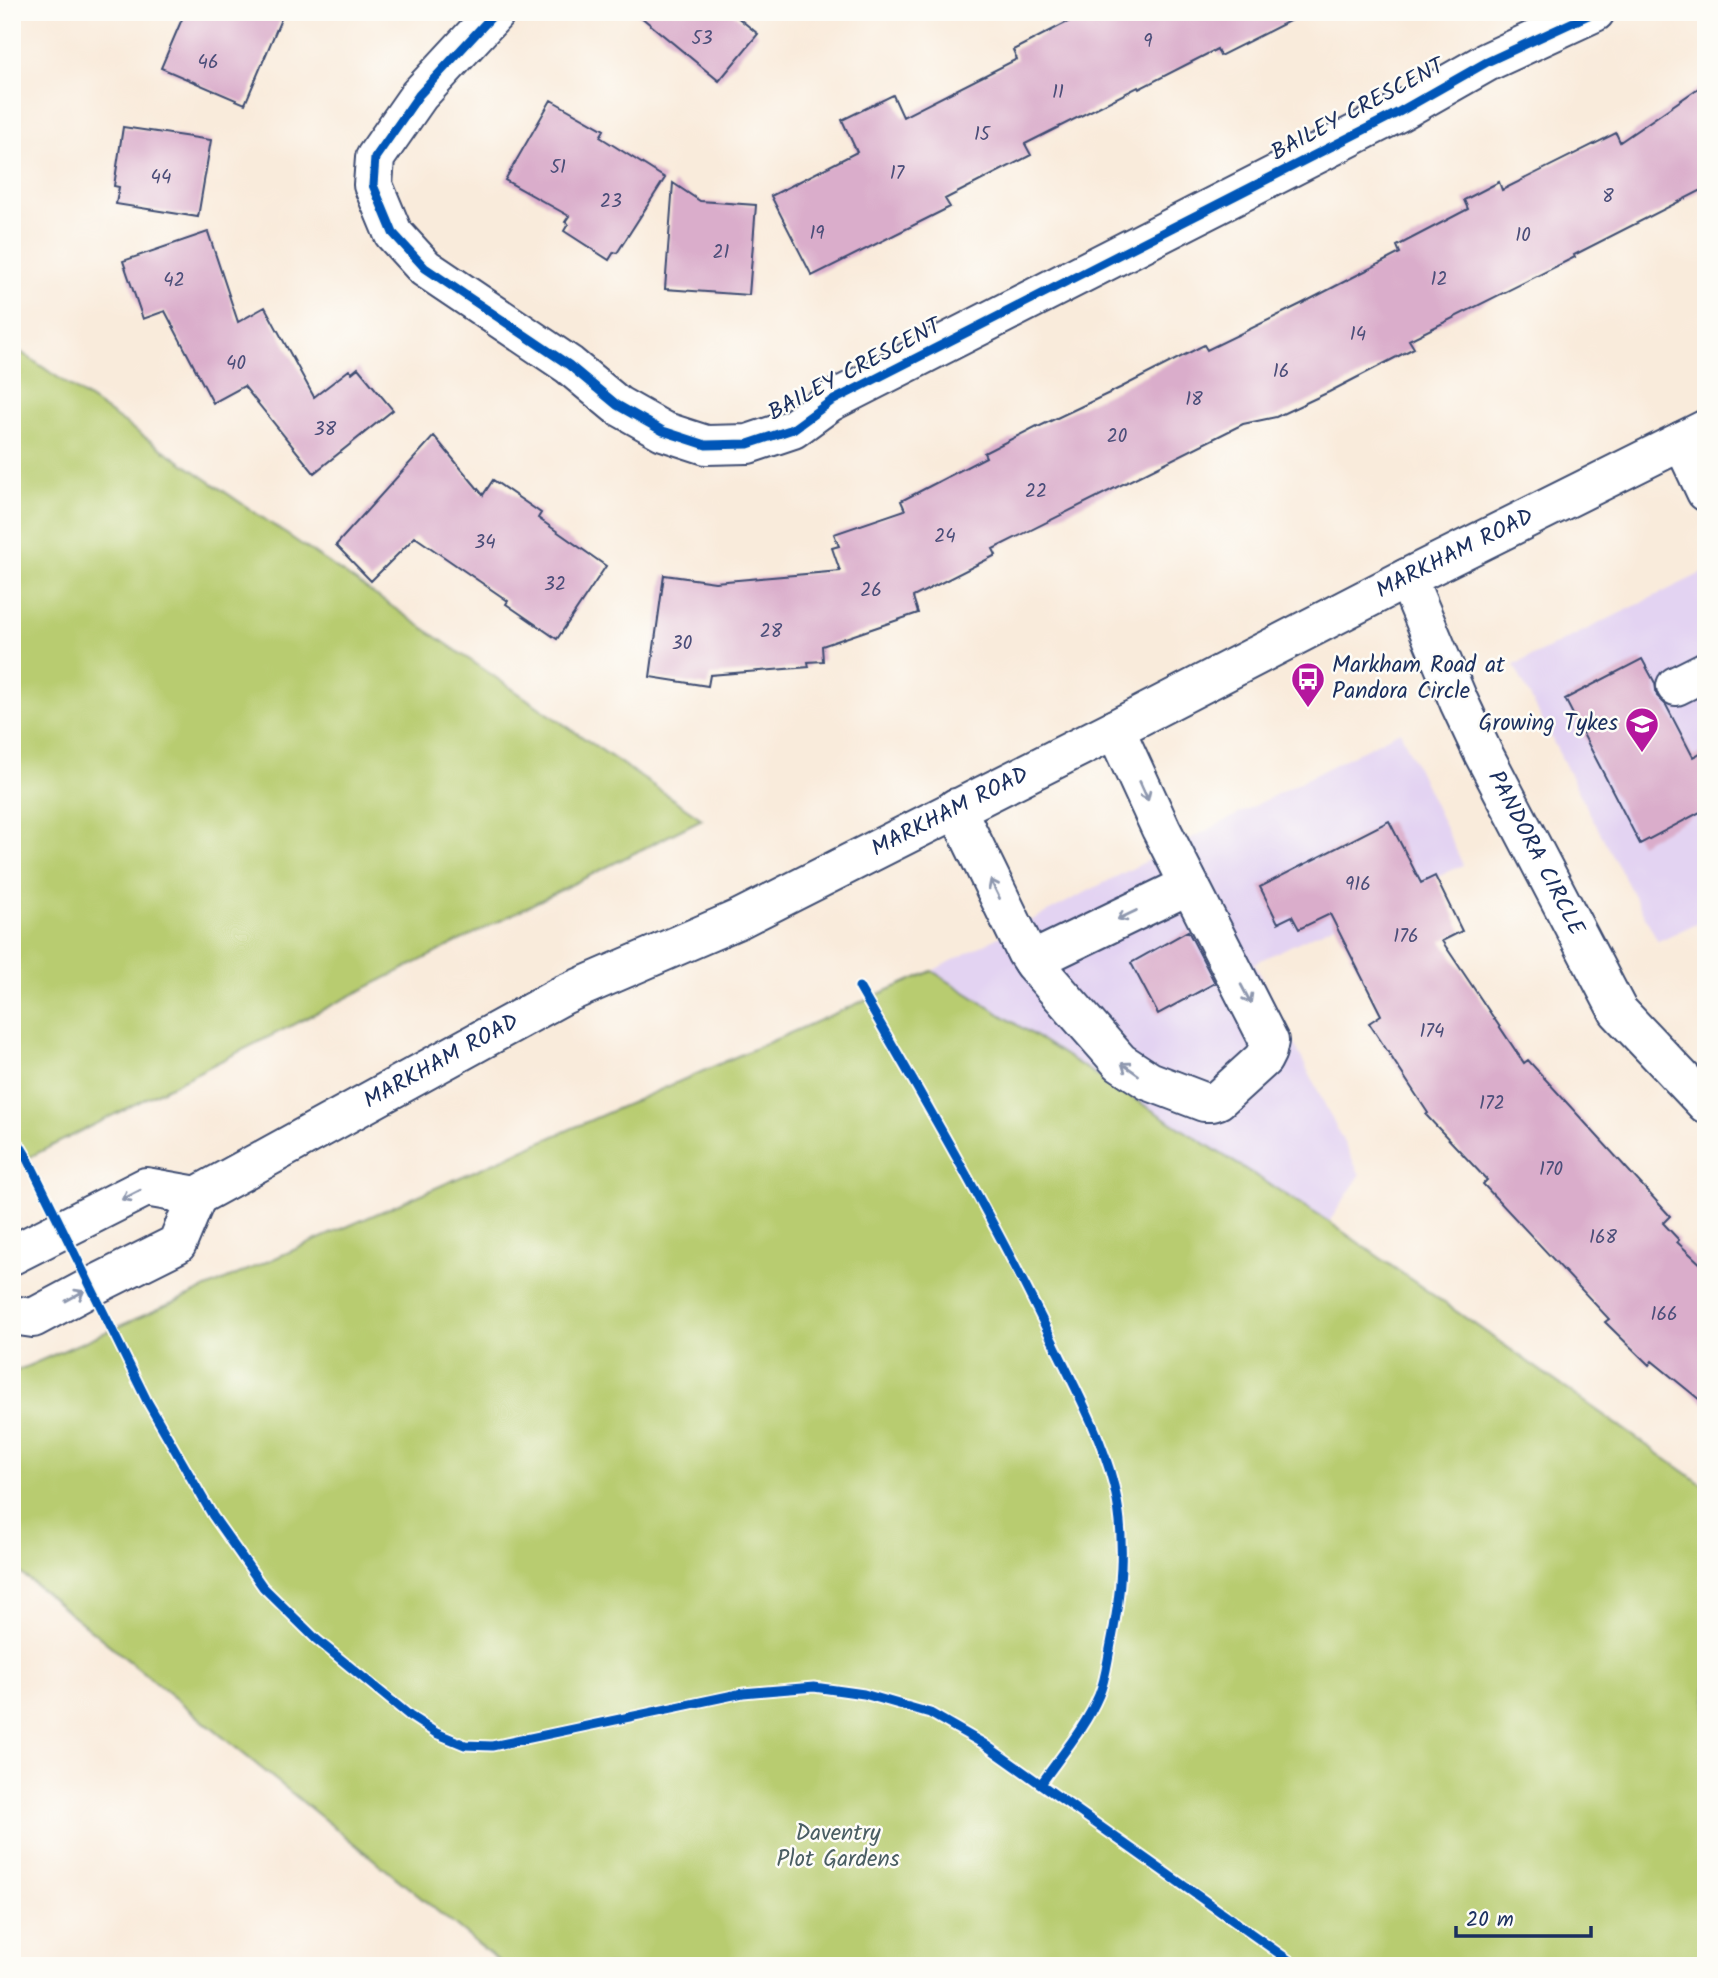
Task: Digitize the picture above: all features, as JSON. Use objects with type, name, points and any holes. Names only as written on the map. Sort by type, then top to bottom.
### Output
[{"type":"street","name":"BAILEY CRESCENT","points":[[496,12],[419,94],[375,158],[373,185],[393,233],[425,268],[569,365],[617,405],[663,431],[706,444],[748,444],[793,429],[830,402],[1399,112],[1487,62],[1595,12]]},
{"type":"street","points":[[1694,435],[1706,492]]},
{"type":"street","name":"MARKHAM ROAD","points":[[197,1196],[563,995],[740,919],[1407,578],[1694,435]]},
{"type":"street","name":"PANDORA CIRCLE","points":[[1407,578],[1483,753],[1618,1011],[1706,1104]]},
{"type":"street","points":[[956,808],[1026,952],[1120,1062],[1149,1081],[1204,1102],[1218,1100],[1262,1059],[1269,1041],[1189,885],[1115,729]]},
{"type":"street","points":[[1032,961],[1189,885]]},
{"type":"street","points":[[12,1255],[146,1187],[197,1196],[177,1244],[33,1318],[12,1315]]},
{"type":"shaded area","points":[[1706,571],[1706,919],[1658,941],[1514,665]]},
{"type":"shaded area","points":[[1400,731],[1463,865],[1254,963],[1360,1175],[1329,1222],[932,971]]},
{"type":"green space","points":[[12,346],[702,819],[12,1166]]},
{"type":"green space","name":"Daventry Plot Gardens","points":[[932,971],[1329,1222],[1706,1487],[1706,1966],[505,1966],[12,1566],[12,1373]]},
{"type":"building","points":[[185,12],[284,12],[245,104],[161,68]]},
{"type":"building","points":[[635,12],[731,12],[758,34],[719,81]]},
{"type":"building","points":[[1087,12],[1307,12],[1220,56],[1217,49],[1025,144],[1031,155],[945,199],[950,207],[812,276],[771,196],[857,152],[842,120],[893,95],[903,117],[1017,59],[1013,50]]},
{"type":"building","points":[[1706,83],[1706,188],[1409,340],[1414,348],[1329,392],[1276,417],[1243,424],[993,549],[996,555],[913,597],[918,613],[822,646],[823,661],[808,662],[809,667],[710,675],[708,686],[650,677],[664,575],[715,582],[840,571],[832,548],[839,546],[834,534],[905,510],[901,501],[986,457],[984,453],[1204,345],[1207,350],[1400,253],[1397,246],[1468,209],[1464,200],[1499,182],[1502,190],[1616,133],[1620,142]]},
{"type":"building","points":[[551,100],[604,130],[600,137],[665,178],[617,253],[614,252],[609,260],[564,231],[569,216],[505,180]]},
{"type":"building","points":[[123,127],[211,140],[198,217],[116,204],[119,187],[114,186]]},
{"type":"building","points":[[673,183],[700,201],[756,205],[749,295],[665,289]]},
{"type":"building","points":[[208,232],[238,322],[265,307],[314,397],[349,370],[352,373],[358,368],[393,410],[314,473],[244,386],[213,403],[165,311],[143,319],[123,261]]},
{"type":"building","points":[[434,436],[483,495],[493,480],[541,513],[538,518],[606,566],[557,639],[506,604],[508,601],[415,537],[371,581],[336,545]]},
{"type":"building","name":"Growing Tykes","points":[[1642,659],[1655,683],[1657,696],[1666,705],[1693,757],[1706,750],[1706,809],[1640,844],[1565,699]]},
{"type":"building","points":[[1389,821],[1421,883],[1435,876],[1462,931],[1442,941],[1524,1063],[1528,1060],[1670,1216],[1663,1223],[1679,1240],[1677,1242],[1706,1269],[1706,1405],[1652,1361],[1649,1365],[1605,1322],[1609,1319],[1483,1184],[1487,1180],[1426,1115],[1428,1113],[1369,1023],[1381,1015],[1330,914],[1299,929],[1292,916],[1278,923],[1260,887]]},
{"type":"building","points":[[1188,931],[1215,983],[1158,1014],[1131,963]]},
{"type":"cycle path","points":[[496,12],[419,95],[375,158],[373,185],[393,233],[425,268],[569,365],[617,405],[663,431],[706,445],[748,444],[793,429],[830,402],[1399,112],[1487,62],[1595,12]]},
{"type":"cycle path","points":[[859,987],[959,1162],[1030,1295],[1087,1412],[1114,1486],[1120,1527],[1121,1568],[1117,1609],[1104,1678],[1087,1719],[1041,1784]]},
{"type":"cycle path","points":[[12,1132],[27,1157],[147,1401],[213,1516],[263,1587],[316,1639],[410,1716],[436,1733],[465,1745],[492,1746],[743,1693],[814,1687],[864,1694],[930,1713],[984,1744],[1297,1966]]},
{"type":"place","name":"Markham Road at Pandora Circle","points":[[1308,709]]},
{"type":"place","name":"Growing Tykes","points":[[1642,754]]}]
